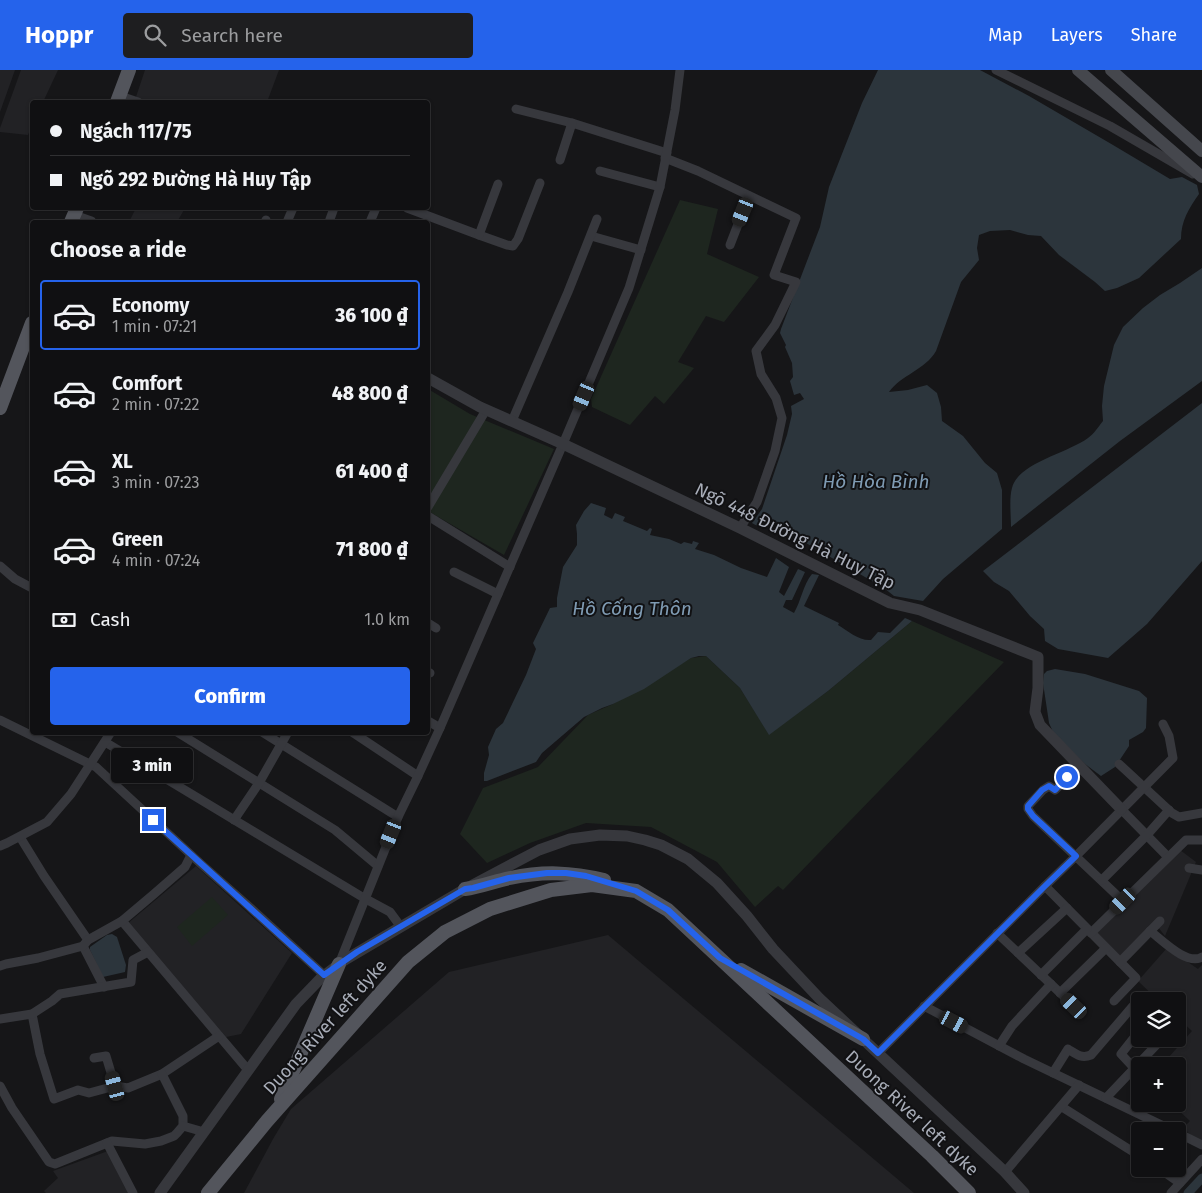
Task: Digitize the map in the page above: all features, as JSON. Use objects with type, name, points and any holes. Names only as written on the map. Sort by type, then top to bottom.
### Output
[{"type":"main road","points":[[118,99],[129,70]]},
{"type":"main road","points":[[1078,70],[1202,179]]},
{"type":"main road","points":[[1111,70],[1202,151]]},
{"type":"main road","points":[[0,408],[30,328]]},
{"type":"main road","points":[[465,889],[509,878],[547,873],[566,873],[586,876],[636,891]]},
{"type":"main road","name":"Duong River left dyke","points":[[208,1193],[276,1111],[408,962],[445,932],[490,909],[552,890],[592,885],[636,891],[668,910],[970,1193]]},
{"type":"main road","points":[[720,958],[863,1039]]},
{"type":"main road","points":[[276,1111],[339,964]]},
{"type":"street","points":[[339,964],[398,817],[440,728],[629,288],[660,187],[675,110],[680,70]]},
{"type":"street","points":[[996,70],[1110,126],[1202,179]]},
{"type":"street","points":[[516,109],[572,123],[666,156],[796,218],[774,275],[796,282],[776,325],[756,351],[761,374],[776,398],[782,418],[775,451],[757,502],[740,528]]},
{"type":"street","points":[[560,160],[572,123]]},
{"type":"street","points":[[600,171],[660,187]]},
{"type":"street","points":[[430,221],[507,246],[513,246],[518,239],[540,183]]},
{"type":"street","points":[[478,235],[498,184]]},
{"type":"street","points":[[730,245],[749,196]]},
{"type":"street","points":[[410,210],[425,219]]},
{"type":"street","points":[[74,215],[86,220]]},
{"type":"street","points":[[512,421],[598,220]]},
{"type":"street","points":[[591,236],[641,250]]},
{"type":"street","name":"Ngõ 448 Đường Hà Huy Tập","points":[[430,379],[486,410],[563,444],[740,528],[890,603],[920,610],[1038,656],[1038,688],[1035,712],[1040,725],[1121,809]]},
{"type":"street","points":[[430,504],[486,410]]},
{"type":"street","points":[[430,517],[510,567]]},
{"type":"street","points":[[0,566],[15,579],[30,587]]},
{"type":"street","points":[[454,572],[498,594]]},
{"type":"street","points":[[0,720],[30,732]]},
{"type":"street","points":[[430,722],[440,728]]},
{"type":"street","points":[[878,1053],[1173,758],[1169,736],[1163,724]]},
{"type":"street","points":[[37,735],[96,767],[324,975]]},
{"type":"street","points":[[0,846],[48,822],[71,794],[109,735]]},
{"type":"street","points":[[182,735],[335,830],[378,866]]},
{"type":"street","points":[[266,735],[398,817]]},
{"type":"street","points":[[234,820],[259,783],[286,735]]},
{"type":"street","points":[[356,735],[418,776]]},
{"type":"street","points":[[105,742],[390,912],[401,927]]},
{"type":"street","points":[[1119,764],[1179,817],[1202,813]]},
{"type":"street","points":[[1079,766],[1055,790],[1049,786],[1042,790],[1028,806],[1028,809],[1033,816],[1123,901]]},
{"type":"street","points":[[1121,809],[1168,857]]},
{"type":"street","points":[[1102,880],[1169,810]]},
{"type":"street","points":[[160,1193],[296,1004],[324,975],[339,964],[465,889],[532,853],[570,839],[614,835],[628,836],[661,845],[688,859],[717,883],[801,980],[1005,1172],[1024,1193]]},
{"type":"street","points":[[20,837],[85,943],[104,987]]},
{"type":"street","points":[[1041,975],[1123,901],[1186,840],[1202,840]]},
{"type":"street","points":[[0,966],[38,958],[85,943],[122,921],[185,867],[191,855]]},
{"type":"street","points":[[1188,868],[1202,870]]},
{"type":"street","points":[[1045,886],[1136,978],[1114,1001]]},
{"type":"street","points":[[1018,953],[1067,908]]},
{"type":"street","points":[[122,921],[248,1070]]},
{"type":"street","points":[[1120,962],[1160,921]]},
{"type":"street","points":[[1150,931],[1188,958],[1198,960],[1202,957]]},
{"type":"street","points":[[998,933],[1074,1006]]},
{"type":"street","points":[[1060,993],[1106,948]]},
{"type":"street","points":[[0,1019],[32,1014],[60,994],[131,982],[133,960],[148,952]]},
{"type":"street","points":[[998,1046],[1012,1026],[1051,984]]},
{"type":"street","points":[[924,1006],[998,1046],[1155,1122]]},
{"type":"street","points":[[1053,1073],[1068,1049],[1081,1057],[1091,1055],[1131,1008]]},
{"type":"street","points":[[32,1014],[40,1054],[54,1099],[78,1090],[89,1093],[115,1086],[128,1088],[162,1074],[219,1036]]},
{"type":"street","points":[[1131,1041],[1121,1054],[1131,1065]]},
{"type":"street","points":[[1145,1057],[1154,1047]]},
{"type":"street","points":[[94,1058],[106,1056],[115,1086]]},
{"type":"street","points":[[1106,1098],[1131,1071]]},
{"type":"street","points":[[0,1086],[12,1108],[49,1162],[55,1164],[112,1141],[145,1144],[174,1136],[181,1130],[184,1121],[182,1112],[162,1074]]},
{"type":"street","points":[[1005,1172],[1079,1086]]},
{"type":"street","points":[[1062,1107],[1131,1150]]},
{"type":"street","points":[[183,1126],[204,1132]]},
{"type":"street","points":[[1186,1137],[1202,1145]]},
{"type":"street","points":[[107,1143],[133,1193]]},
{"type":"street","points":[[1171,1193],[1202,1159]]},
{"type":"street","points":[[1171,1177],[1180,1183]]},
{"type":"shaded area","points":[[0,70],[15,70],[0,112]]},
{"type":"shaded area","points":[[21,70],[58,70],[44,100],[30,100],[30,130],[28,135],[0,132]]},
{"type":"shaded area","points":[[145,70],[279,70],[268,100],[135,100]]},
{"type":"shaded area","points":[[680,200],[718,209],[707,254],[759,277],[724,322],[706,316],[678,362],[694,368],[664,404],[655,396],[630,425],[592,407],[591,399]]},
{"type":"shaded area","points":[[135,210],[184,210],[178,220],[130,220]]},
{"type":"shaded area","points":[[430,390],[470,414],[554,449],[504,555],[430,512]]},
{"type":"shaded area","points":[[912,621],[1004,662],[783,890],[778,886],[755,907],[717,862],[651,827],[586,823],[530,843],[487,863],[460,834],[483,788],[538,767],[588,715],[613,704],[691,658],[706,656],[740,688],[769,734],[828,691]]},
{"type":"shaded area","points":[[1180,850],[1196,862],[1165,936],[1154,922],[1119,957],[1096,934]]},
{"type":"shaded area","points":[[196,866],[292,953],[241,1034],[226,1037],[127,924]]},
{"type":"shaded area","points":[[212,897],[228,915],[192,946],[177,927]]},
{"type":"shaded area","points":[[608,935],[914,1193],[244,1193],[291,1109],[449,972]]},
{"type":"shaded area","points":[[1167,948],[1198,969],[1202,965],[1202,1145],[1186,1131],[1186,1125],[1190,1121],[1180,1112],[1186,1112],[1186,1057],[1169,1057],[1178,1047],[1186,1047],[1186,1038],[1192,1031],[1186,1025],[1186,992],[1150,992],[1138,981]]},
{"type":"shaded area","points":[[108,1151],[129,1193],[46,1193],[44,1191],[58,1178],[53,1171]]},
{"type":"water","name":"Hồ Hòa Bình","points":[[878,70],[980,70],[1029,96],[1170,179],[1182,177],[1197,185],[1199,194],[1186,215],[1182,226],[1181,239],[1139,278],[1105,291],[1059,255],[1041,236],[1010,230],[990,231],[979,235],[977,248],[979,260],[961,282],[936,351],[926,363],[900,381],[889,392],[927,385],[937,393],[942,421],[963,436],[985,463],[997,473],[1002,490],[1002,529],[943,579],[923,601],[894,596],[884,588],[780,528],[761,527],[752,523],[762,509],[787,435],[792,414],[791,406],[804,399],[800,393],[794,395],[790,381],[793,377],[792,363],[780,333],[781,329],[820,227],[829,187],[862,103]]},
{"type":"water","points":[[1202,268],[1202,381],[1120,441],[1011,527],[1011,497],[1016,479],[1033,465],[1088,438],[1103,421],[1104,386],[1114,345],[1123,327],[1160,295]]},
{"type":"water","points":[[1202,403],[1202,561],[1147,624],[1108,658],[1058,649],[1045,641],[1044,629],[1009,591],[994,582],[983,571]]},
{"type":"water","name":"Hồ Cống Thôn","points":[[591,503],[606,508],[604,515],[612,519],[615,513],[625,517],[623,521],[647,531],[650,528],[652,529],[650,535],[681,544],[684,542],[692,544],[693,541],[699,543],[695,549],[767,577],[776,558],[789,567],[779,592],[784,596],[798,569],[805,572],[792,600],[786,600],[783,607],[794,613],[809,578],[812,574],[819,575],[804,606],[839,623],[838,625],[862,639],[871,640],[878,632],[890,633],[905,618],[912,621],[828,691],[769,735],[740,688],[706,656],[699,656],[691,658],[644,689],[584,717],[542,753],[536,762],[484,781],[484,773],[489,755],[488,747],[496,729],[503,723],[526,675],[536,649],[533,643],[550,608],[557,607],[563,567],[577,545],[576,525]]},
{"type":"water","points":[[1055,669],[1085,674],[1139,691],[1147,698],[1146,728],[1143,732],[1129,740],[1129,746],[1115,767],[1101,776],[1085,764],[1054,734],[1049,723],[1043,683],[1044,674]]},
{"type":"water","points":[[112,934],[117,937],[126,965],[125,972],[103,977],[90,947],[107,935]]},
{"type":"waterway","points":[[1188,1193],[1202,1178]]},
{"type":"route","points":[[153,820],[324,975],[357,952],[465,889],[509,878],[547,873],[566,873],[603,880],[636,891],[668,910],[720,958],[863,1039],[878,1053],[1076,856],[1033,816],[1028,809],[1033,799],[1042,790],[1049,786],[1055,790],[1067,777]]}]
